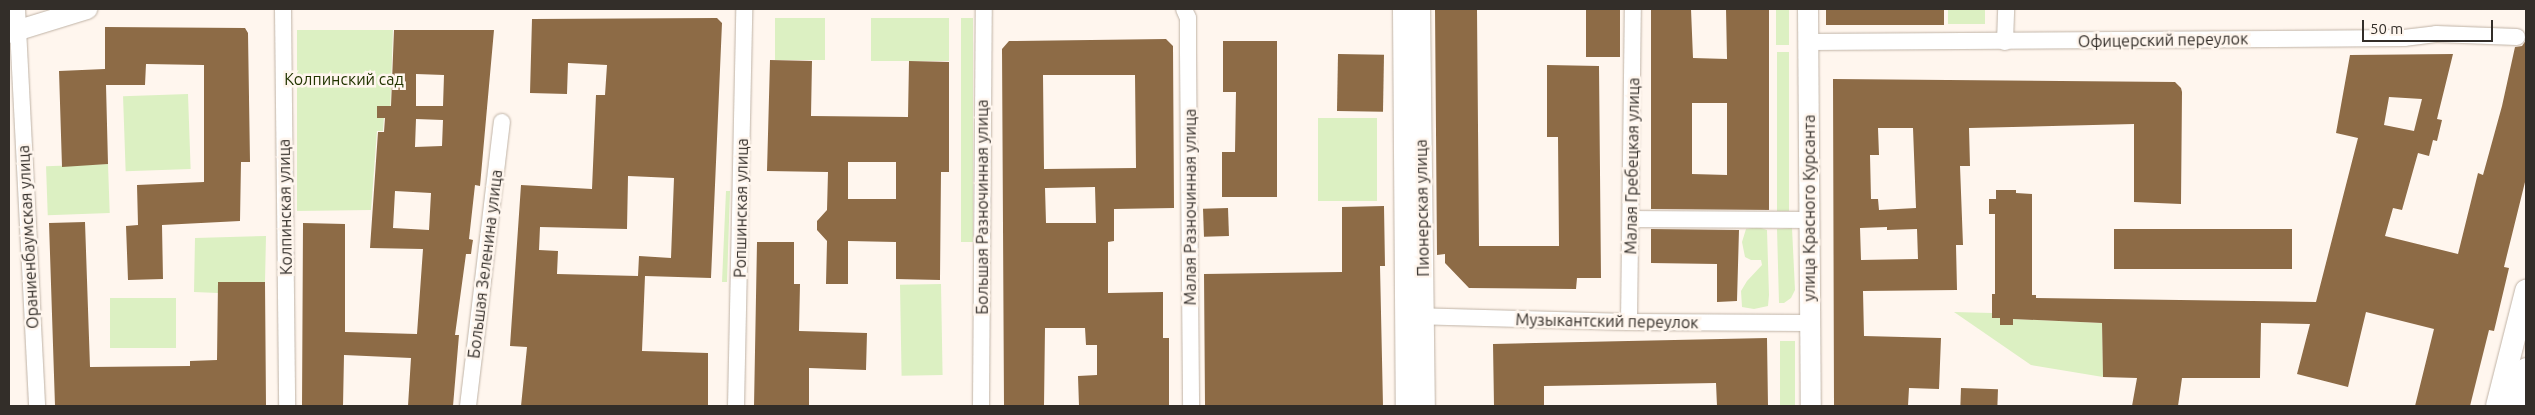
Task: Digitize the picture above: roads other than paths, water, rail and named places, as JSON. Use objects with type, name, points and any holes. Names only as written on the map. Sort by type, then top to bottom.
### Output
[{"type":"main road","points":[[2497,406],[2526,291]]},
{"type":"main road","points":[[2517,406],[2526,370]]},
{"type":"street","name":"Ораниенбаумская улица","points":[[17,9],[13,32],[37,406]]},
{"type":"street","points":[[13,32],[87,9]]},
{"type":"street","name":"Колпинская улица","points":[[283,9],[287,406]]},
{"type":"street","name":"Ропшинская улица","points":[[736,406],[744,9]]},
{"type":"street","name":"Большая Разночинная улица","points":[[981,406],[984,9]]},
{"type":"street","name":"Малая Разночинная улица","points":[[1184,9],[1188,18],[1191,406]]},
{"type":"street","name":"Пионерская улица","points":[[1403,9],[1414,316],[1425,406]]},
{"type":"street","name":"Пионерская улица","points":[[1406,406],[1414,316],[1420,9]]},
{"type":"street","name":"Малая Гребецкая улица","points":[[1629,322],[1633,9]]},
{"type":"street","name":"улица Красного Курсанта","points":[[1808,9],[1811,406]]},
{"type":"street","points":[[2005,42],[2006,9]]},
{"type":"street","name":"Офицерский переулок","points":[[1808,42],[2404,38],[2436,34],[2517,37]]},
{"type":"street","name":"Большая Зеленина улица","points":[[468,406],[502,122]]},
{"type":"street","points":[[1631,220],[1809,220]]},
{"type":"street","name":"Музыкантский переулок","points":[[1414,316],[1629,322],[1810,323]]},
{"type":"park label","name":"Колпинский сад","points":[[344,79]]}]
